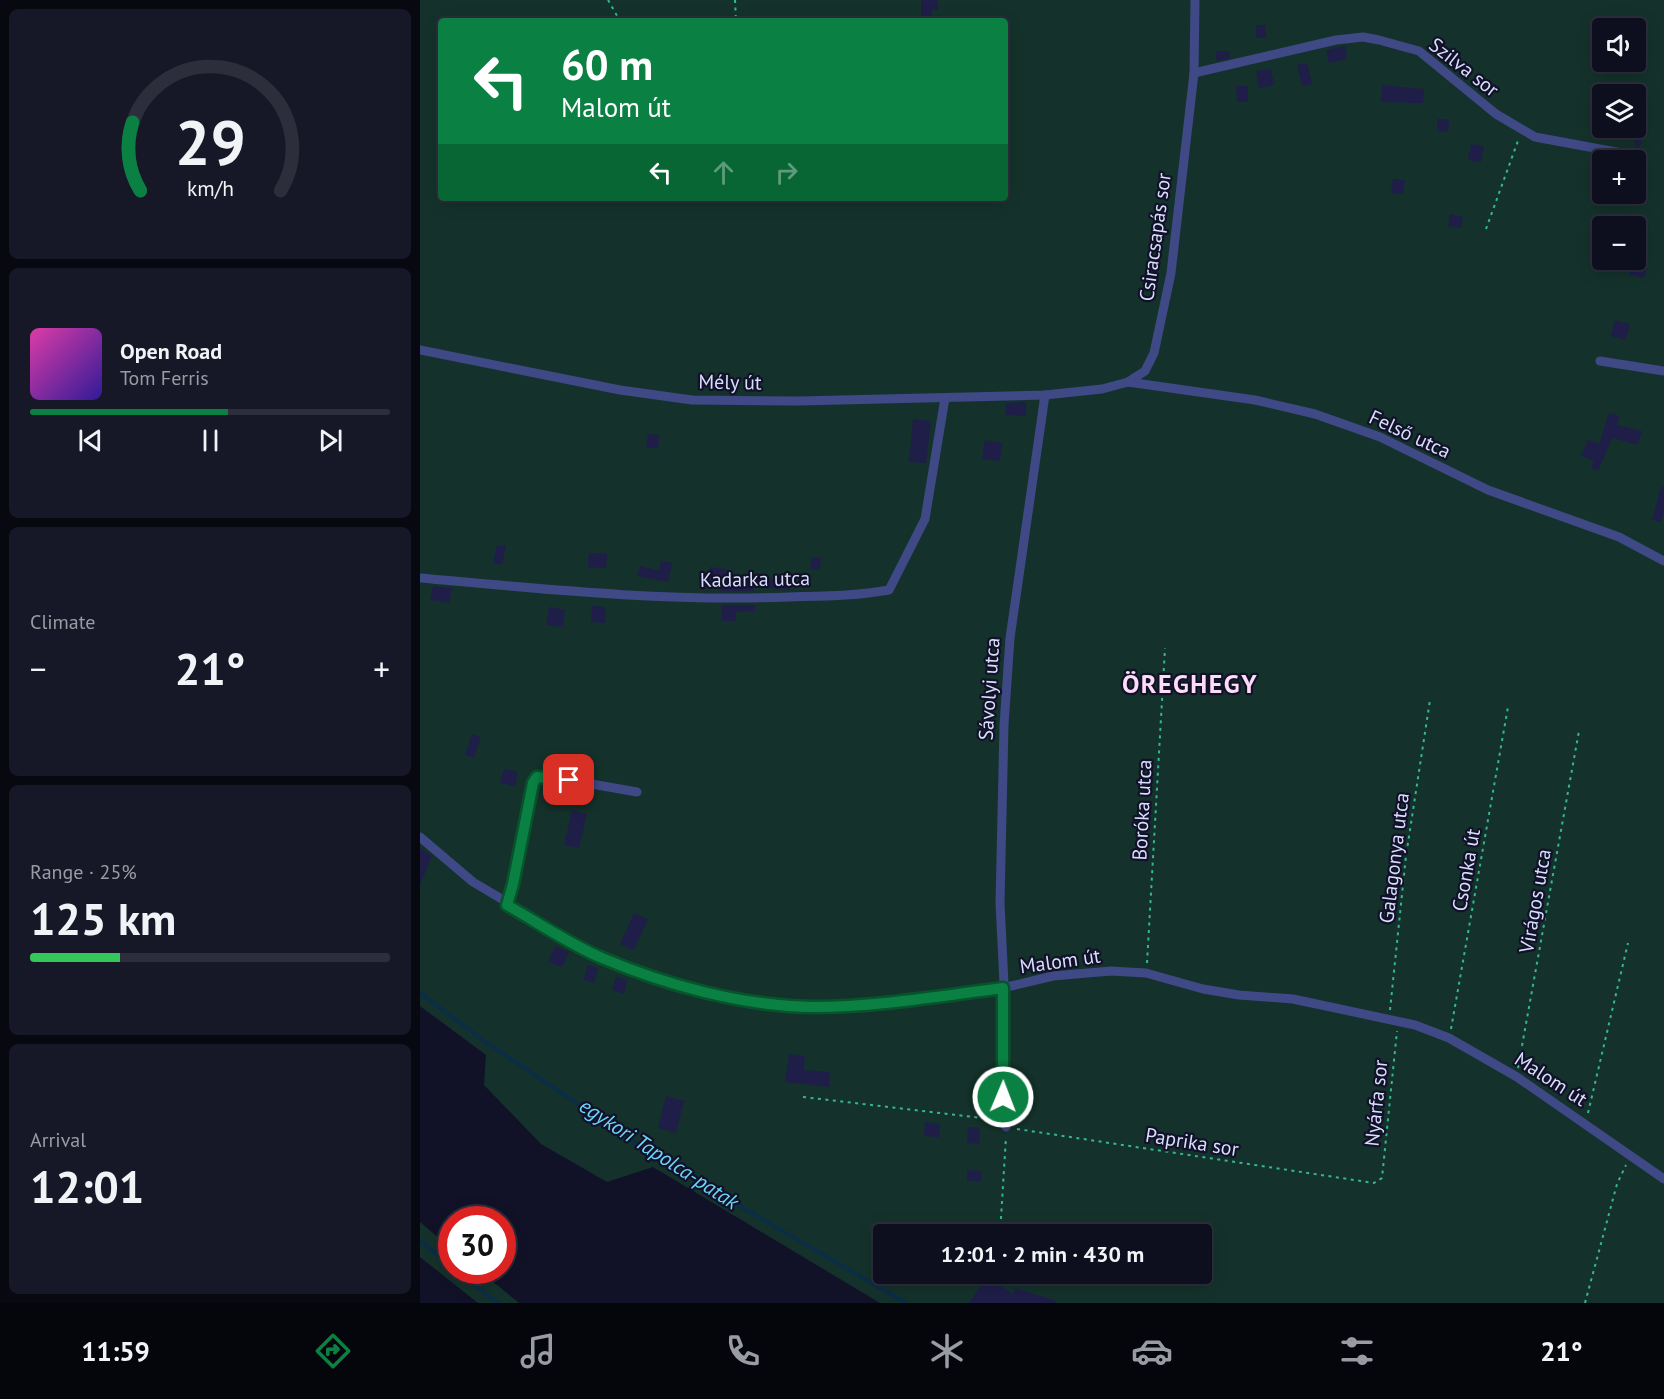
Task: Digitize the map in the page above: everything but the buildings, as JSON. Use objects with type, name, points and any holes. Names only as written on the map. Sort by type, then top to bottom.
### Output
[{"type":"street","name":"Csiracsapás sor","points":[[1045,395],[1102,389],[1128,382],[1145,371],[1154,353],[1176,233],[1194,73],[1195,0]]},
{"type":"street","name":"Szilva sor","points":[[1194,73],[1336,40],[1363,37],[1379,40],[1419,51],[1496,114],[1521,131],[1551,142],[1601,150]]},
{"type":"street","name":"Mély út","points":[[420,350],[620,390],[692,400],[800,401],[1045,395]]},
{"type":"street","points":[[1600,361],[1664,371]]},
{"type":"street","name":"Felső utca","points":[[1128,382],[1255,400],[1315,414],[1380,437],[1488,490],[1619,537],[1664,561]]},
{"type":"street","name":"Sávolyi utca","points":[[1004,1124],[1005,1004],[999,903],[1000,814],[1010,638],[1045,395]]},
{"type":"street","name":"Kadarka utca","points":[[420,578],[592,593],[732,599],[866,594],[889,590],[924,519],[945,398]]},
{"type":"street","points":[[507,905],[533,783],[537,777],[546,776],[638,792]]},
{"type":"street","name":"Malom út","points":[[420,837],[473,882],[507,905],[599,957],[641,973],[707,992],[768,1004],[812,1007],[859,1005],[1003,988],[1053,976],[1111,971],[1146,973],[1203,989],[1239,995],[1293,999],[1394,1021],[1449,1038],[1517,1077],[1664,1179]]},
{"type":"path","points":[[608,0],[618,18]]},
{"type":"path","points":[[735,0],[736,18]]},
{"type":"path","points":[[1486,229],[1521,131]]},
{"type":"path","name":"Boróka utca","points":[[1146,973],[1165,648]]},
{"type":"path","name":"Galagonya utca","points":[[1394,1021],[1406,856],[1430,700]]},
{"type":"path","name":"Csonka út","points":[[1449,1038],[1508,707]]},
{"type":"path","name":"Virágos utca","points":[[1517,1077],[1579,731]]},
{"type":"path","points":[[1586,1124],[1628,944]]},
{"type":"path","name":"Nyárfa sor","points":[[1374,1183],[1382,1178],[1394,1021]]},
{"type":"path","name":"Paprika sor","points":[[803,1097],[1004,1124],[1374,1183]]},
{"type":"path","points":[[1000,1224],[1004,1124]]},
{"type":"path","points":[[1585,1303],[1617,1184],[1631,1155]]},
{"type":"green space","points":[[420,0],[1664,0],[1664,1303],[880,1303],[653,1167],[607,1182],[541,1144],[484,1085],[486,1055],[420,1006]]},
{"type":"green space","points":[[420,1222],[438,1237],[438,1271],[420,1257]]},
{"type":"green space","points":[[454,1284],[496,1284],[519,1303],[478,1303]]},
{"type":"waterway","name":"egykori Tapolca-patak","points":[[420,993],[486,1042],[661,1160],[906,1303]]},
{"type":"waterway","points":[[420,1241],[438,1255]]},
{"type":"waterway","points":[[474,1284],[497,1303]]},
{"type":"district","name":"ÖREGHEGY","points":[[1190,684]]},
{"type":"route","points":[[569,780],[546,776],[537,777],[533,783],[507,905],[599,957],[641,973],[707,992],[768,1004],[812,1007],[859,1005],[1003,988],[1005,1004],[1003,1097]]}]
